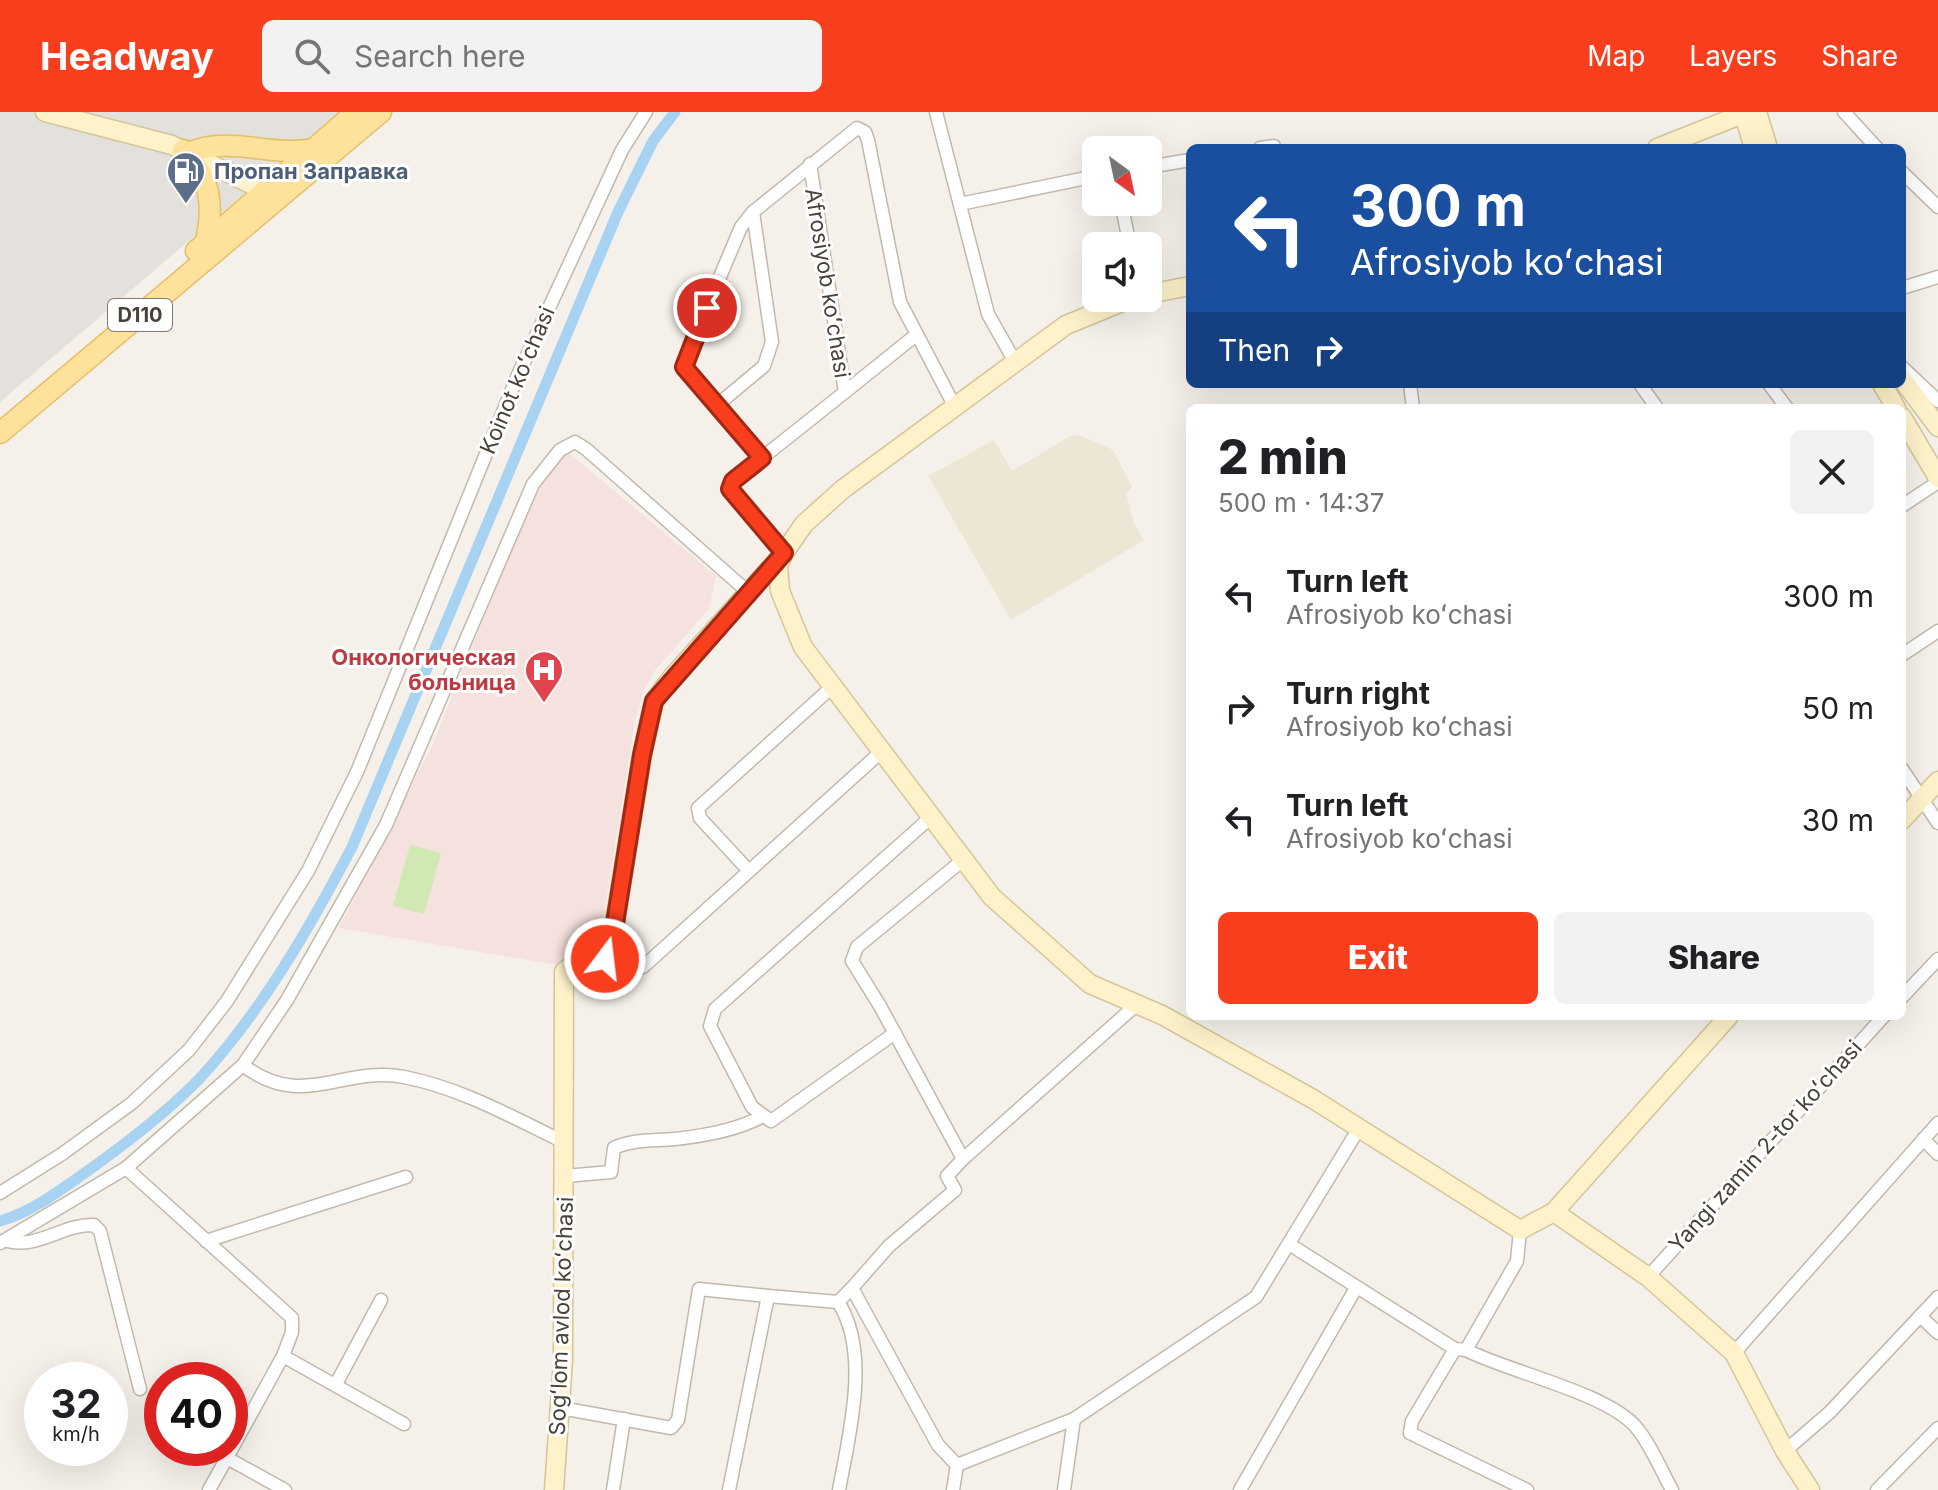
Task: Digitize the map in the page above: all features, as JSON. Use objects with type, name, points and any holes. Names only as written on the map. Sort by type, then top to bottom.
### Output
[{"type":"main road","name":"D110","points":[[0,433],[272,195],[313,149],[356,112]]},
{"type":"main road","name":"D110","points":[[0,417],[206,242],[381,112]]},
{"type":"main road","points":[[206,242],[211,217],[209,186],[187,151],[221,144],[279,153],[313,149]]},
{"type":"street","points":[[45,112],[187,151],[272,195]]},
{"type":"street","name":"Koinot koʻchasi","points":[[0,1193],[62,1154],[160,1080],[227,1001],[330,830],[518,375],[622,150],[646,112]]},
{"type":"street","points":[[936,112],[991,324],[1015,362]]},
{"type":"street","points":[[1667,144],[1748,112]]},
{"type":"street","points":[[1748,112],[1753,144]]},
{"type":"street","points":[[1748,112],[1766,144]]},
{"type":"street","points":[[1844,112],[1873,144]]},
{"type":"street","name":"Afrosiyob koʻchasi","points":[[762,458],[688,373],[684,362],[741,227],[753,212],[854,129],[865,132],[894,282],[916,335],[955,407]]},
{"type":"street","points":[[1162,165],[1186,161]]},
{"type":"street","name":"Afrosiyob koʻchasi","points":[[784,553],[730,489],[733,481],[845,392],[810,164]]},
{"type":"street","points":[[1906,176],[1938,207]]},
{"type":"street","points":[[960,204],[1082,179]]},
{"type":"street","points":[[716,406],[764,366],[772,342],[753,212]]},
{"type":"street","points":[[1906,287],[1938,277]]},
{"type":"street","points":[[1162,291],[1186,287]]},
{"type":"street","points":[[882,751],[643,967],[631,966],[610,953],[654,701],[784,553],[804,524],[832,498],[1066,325],[1098,312]]},
{"type":"street","points":[[845,392],[916,335]]},
{"type":"street","points":[[1906,371],[1938,401]]},
{"type":"street","points":[[1906,384],[1938,427]]},
{"type":"street","points":[[1906,424],[1938,480],[1906,503]]},
{"type":"street","points":[[3,1242],[126,1168],[243,1065],[287,1000],[386,825],[533,484],[565,445],[575,442],[586,449],[748,592]]},
{"type":"street","points":[[784,553],[778,566],[780,591],[803,647],[992,897],[1090,984],[1162,1015],[1313,1099],[1520,1230]]},
{"type":"street","points":[[1906,652],[1938,631]]},
{"type":"street","points":[[749,871],[700,818],[698,808],[832,687]]},
{"type":"street","points":[[1906,775],[1938,823]]},
{"type":"street","points":[[1906,815],[1938,781]]},
{"type":"street","points":[[895,1033],[771,1121],[761,1117],[752,1107],[710,1026],[715,1009],[930,818]]},
{"type":"street","points":[[963,860],[852,953],[854,966],[895,1033],[963,1159]]},
{"type":"street","name":"Sogʻlom avlod koʻchasi","points":[[554,1490],[561,1408],[565,1176],[564,972],[575,963],[597,963],[610,953]]},
{"type":"street","points":[[1906,993],[1938,959]]},
{"type":"street","points":[[561,1408],[668,1429],[675,1425],[699,1289],[838,1302],[889,1246],[955,1190],[947,1176],[963,1159],[1136,1005]]},
{"type":"street","points":[[1520,1230],[1554,1212],[1725,1020]]},
{"type":"street","name":"Yangi zamin 2-tor koʻchasi","points":[[1648,1277],[1880,1020]]},
{"type":"street","points":[[243,1065],[261,1079],[291,1087],[321,1086],[393,1075],[406,1077],[456,1091],[564,1142]]},
{"type":"street","points":[[565,1176],[611,1172],[614,1148],[625,1143],[678,1138],[749,1123],[761,1117]]},
{"type":"street","points":[[1734,1353],[1938,1123]]},
{"type":"street","points":[[957,1465],[1074,1419],[1256,1297],[1358,1130]]},
{"type":"street","points":[[1923,1139],[1938,1154]]},
{"type":"street","points":[[126,1168],[292,1318],[292,1332],[283,1356],[248,1420]]},
{"type":"street","points":[[206,1241],[406,1177]]},
{"type":"street","points":[[1554,1212],[1648,1277],[1734,1353],[1806,1489]]},
{"type":"street","points":[[3,1242],[22,1245],[83,1224],[94,1225],[100,1231],[140,1389]]},
{"type":"street","points":[[1520,1230],[1517,1261],[1412,1421],[1410,1433],[1527,1490]]},
{"type":"street","points":[[1289,1244],[1356,1288],[1460,1349],[1586,1397],[1622,1416],[1635,1426],[1672,1490]]},
{"type":"street","points":[[852,1288],[938,1445],[957,1465]]},
{"type":"street","points":[[1240,1490],[1356,1288]]},
{"type":"street","points":[[729,1490],[768,1296]]},
{"type":"street","points":[[1785,1451],[1830,1412],[1938,1297]]},
{"type":"street","points":[[336,1384],[381,1300]]},
{"type":"street","points":[[838,1302],[849,1319],[855,1401],[839,1490]]},
{"type":"street","points":[[1920,1316],[1938,1333]]},
{"type":"street","points":[[283,1356],[404,1424]]},
{"type":"street","points":[[613,1490],[624,1419]]},
{"type":"street","points":[[1064,1490],[1074,1419]]},
{"type":"street","points":[[1877,1490],[1938,1428]]},
{"type":"street","points":[[953,1490],[957,1465]]},
{"type":"street","points":[[209,1490],[222,1466]]},
{"type":"street","points":[[242,1466],[285,1490]]},
{"type":"shaded area","points":[[0,112],[340,112],[0,402]]},
{"type":"shaded area","points":[[1079,435],[1113,450],[1132,487],[1126,494],[1134,523],[1144,540],[1011,620],[928,476],[994,440],[1012,471],[1070,436]]},
{"type":"shaded area","name":"Онкологическая больница","points":[[568,452],[716,576],[709,609],[656,669],[644,689],[635,720],[597,959],[570,960],[558,965],[339,928],[432,746],[537,485]]},
{"type":"green space","points":[[410,845],[441,853],[424,914],[393,906]]},
{"type":"waterway","points":[[0,1221],[24,1212],[57,1192],[176,1102],[202,1076],[245,1023],[302,937],[352,847],[618,212],[653,141],[675,112]]},
{"type":"place","name":"Пропан Заправка","points":[[186,205]]},
{"type":"place","name":"Онкологическая больница","points":[[544,704]]},
{"type":"route","points":[[605,959],[611,948],[642,755],[654,701],[784,553],[736,500],[730,489],[733,481],[762,458],[684,367],[707,308]]}]
